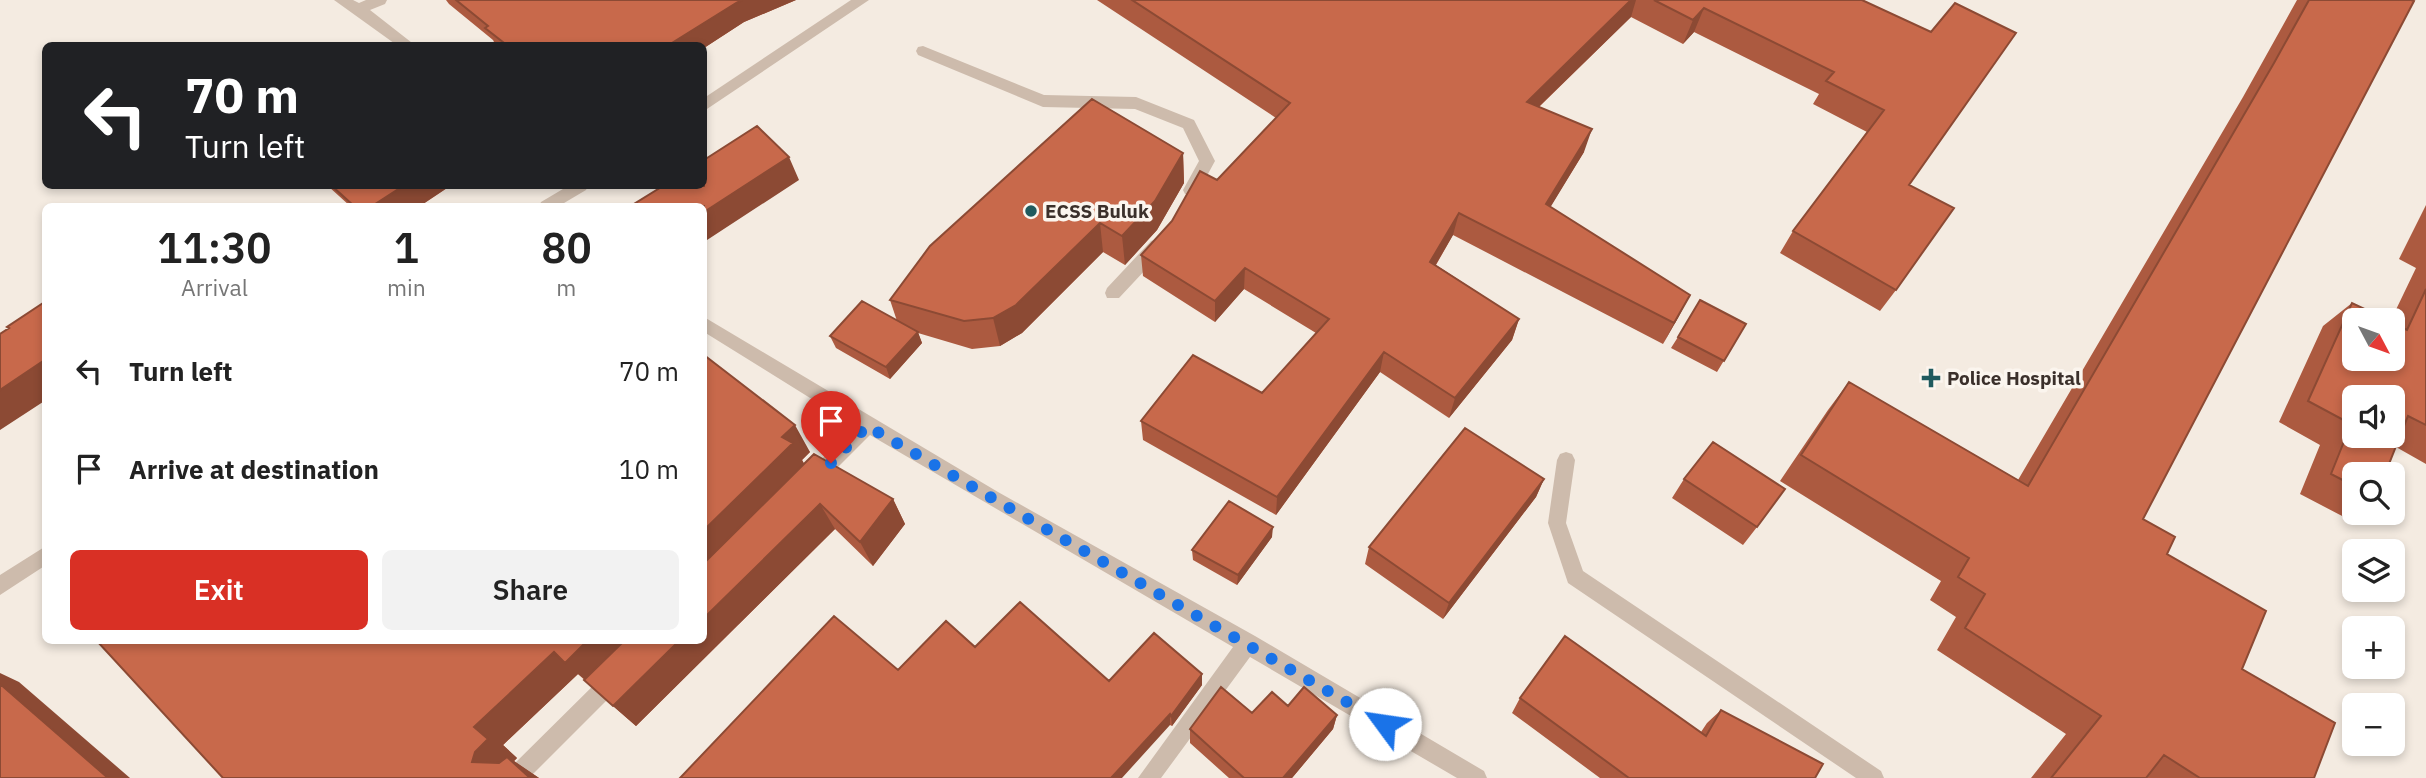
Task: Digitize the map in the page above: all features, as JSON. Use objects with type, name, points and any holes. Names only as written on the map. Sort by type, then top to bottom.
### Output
[{"type":"street","points":[[341,0],[403,42]]},
{"type":"street","points":[[358,9],[380,0]]},
{"type":"street","points":[[707,102],[862,0]]},
{"type":"street","points":[[923,51],[1043,101],[1136,103],[1189,124],[1207,161],[1183,205]]},
{"type":"street","points":[[552,203],[575,189]]},
{"type":"street","points":[[1113,293],[1165,237]]},
{"type":"street","points":[[707,326],[867,426],[1248,643],[1477,778]]},
{"type":"street","points":[[800,494],[867,426]]},
{"type":"street","points":[[1566,460],[1557,523],[1575,577],[1874,778]]},
{"type":"street","points":[[0,586],[42,557]]},
{"type":"street","points":[[1148,778],[1248,643]]},
{"type":"street","points":[[514,778],[632,660]]},
{"type":"building","points":[[456,0],[742,0],[673,42],[503,42],[485,28],[488,26]]},
{"type":"building","points":[[1132,0],[1631,0],[1527,102],[1592,129],[1546,204],[1690,295],[1674,323],[1459,213],[1430,262],[1519,319],[1455,398],[1384,352],[1277,497],[1141,421],[1193,355],[1262,393],[1329,319],[1245,268],[1215,301],[1141,255],[1172,221],[1200,171],[1217,180],[1290,103]]},
{"type":"building","points":[[1654,0],[1862,0],[1931,32],[1955,3],[2016,33],[1909,185],[1954,208],[1896,290],[1793,231],[1884,110],[1826,81],[1834,72],[1704,8],[1693,20]]},
{"type":"building","points":[[2309,0],[2414,1],[2143,519],[2175,537],[2167,554],[2266,611],[2242,669],[2335,723],[2314,778],[2200,778],[2164,755],[2146,778],[2051,778],[2101,716],[1965,628],[1985,594],[1958,577],[1969,558],[1801,455],[1849,382],[2028,486]]},
{"type":"building","points":[[1092,99],[1183,153],[1155,201],[1122,236],[1100,223],[1016,305],[993,318],[964,321],[890,300],[930,246]]},
{"type":"building","points":[[757,126],[789,157],[707,210],[707,203],[636,203],[658,189],[707,189],[707,158]]},
{"type":"building","points":[[335,189],[398,189],[377,203],[351,203]]},
{"type":"building","points":[[2426,289],[2426,425],[2408,416],[2405,424],[2405,385],[2342,385],[2342,419],[2308,401],[2342,325],[2342,371],[2405,371],[2405,329],[2407,330]]},
{"type":"building","points":[[1700,300],[1746,324],[1724,361],[1678,337]]},
{"type":"building","points":[[862,301],[918,332],[886,367],[830,336]]},
{"type":"building","points":[[2352,303],[2363,308],[2350,308]]},
{"type":"building","points":[[42,304],[42,362],[0,390],[0,334],[9,328],[7,327]]},
{"type":"building","points":[[707,357],[795,425],[782,437],[793,443],[707,527]]},
{"type":"building","points":[[1465,428],[1544,479],[1449,603],[1369,547]]},
{"type":"building","points":[[1713,442],[1785,489],[1757,527],[1684,479]]},
{"type":"building","points":[[2342,446],[2395,448],[2390,462],[2342,462],[2342,480],[2331,474]]},
{"type":"building","points":[[814,454],[893,499],[860,542],[820,504],[707,615],[707,560]]},
{"type":"building","points":[[1229,501],[1273,527],[1238,575],[1192,550]]},
{"type":"building","points":[[1020,602],[1109,681],[1154,633],[1202,674],[1171,716],[1170,714],[1111,778],[680,778],[834,616],[898,670],[946,621],[975,647]]},
{"type":"building","points":[[1565,636],[1706,736],[1721,710],[1823,764],[1815,778],[1629,778],[1520,698]]},
{"type":"building","points":[[100,644],[584,644],[565,663],[554,652],[474,727],[488,739],[475,752],[472,762],[499,763],[507,757],[530,778],[223,778]]},
{"type":"building","points":[[621,644],[676,644],[613,706],[584,680]]},
{"type":"building","points":[[0,684],[108,778],[0,778]]},
{"type":"building","points":[[1221,687],[1252,713],[1272,692],[1288,706],[1304,687],[1337,715],[1283,778],[1244,778],[1190,729]]},
{"type":"place","name":"ECSS Buluk","points":[[1031,211]]},
{"type":"place","name":"Police Hospital","points":[[1931,378]]},
{"type":"route","points":[[831,463],[867,426],[1385,724]]}]
